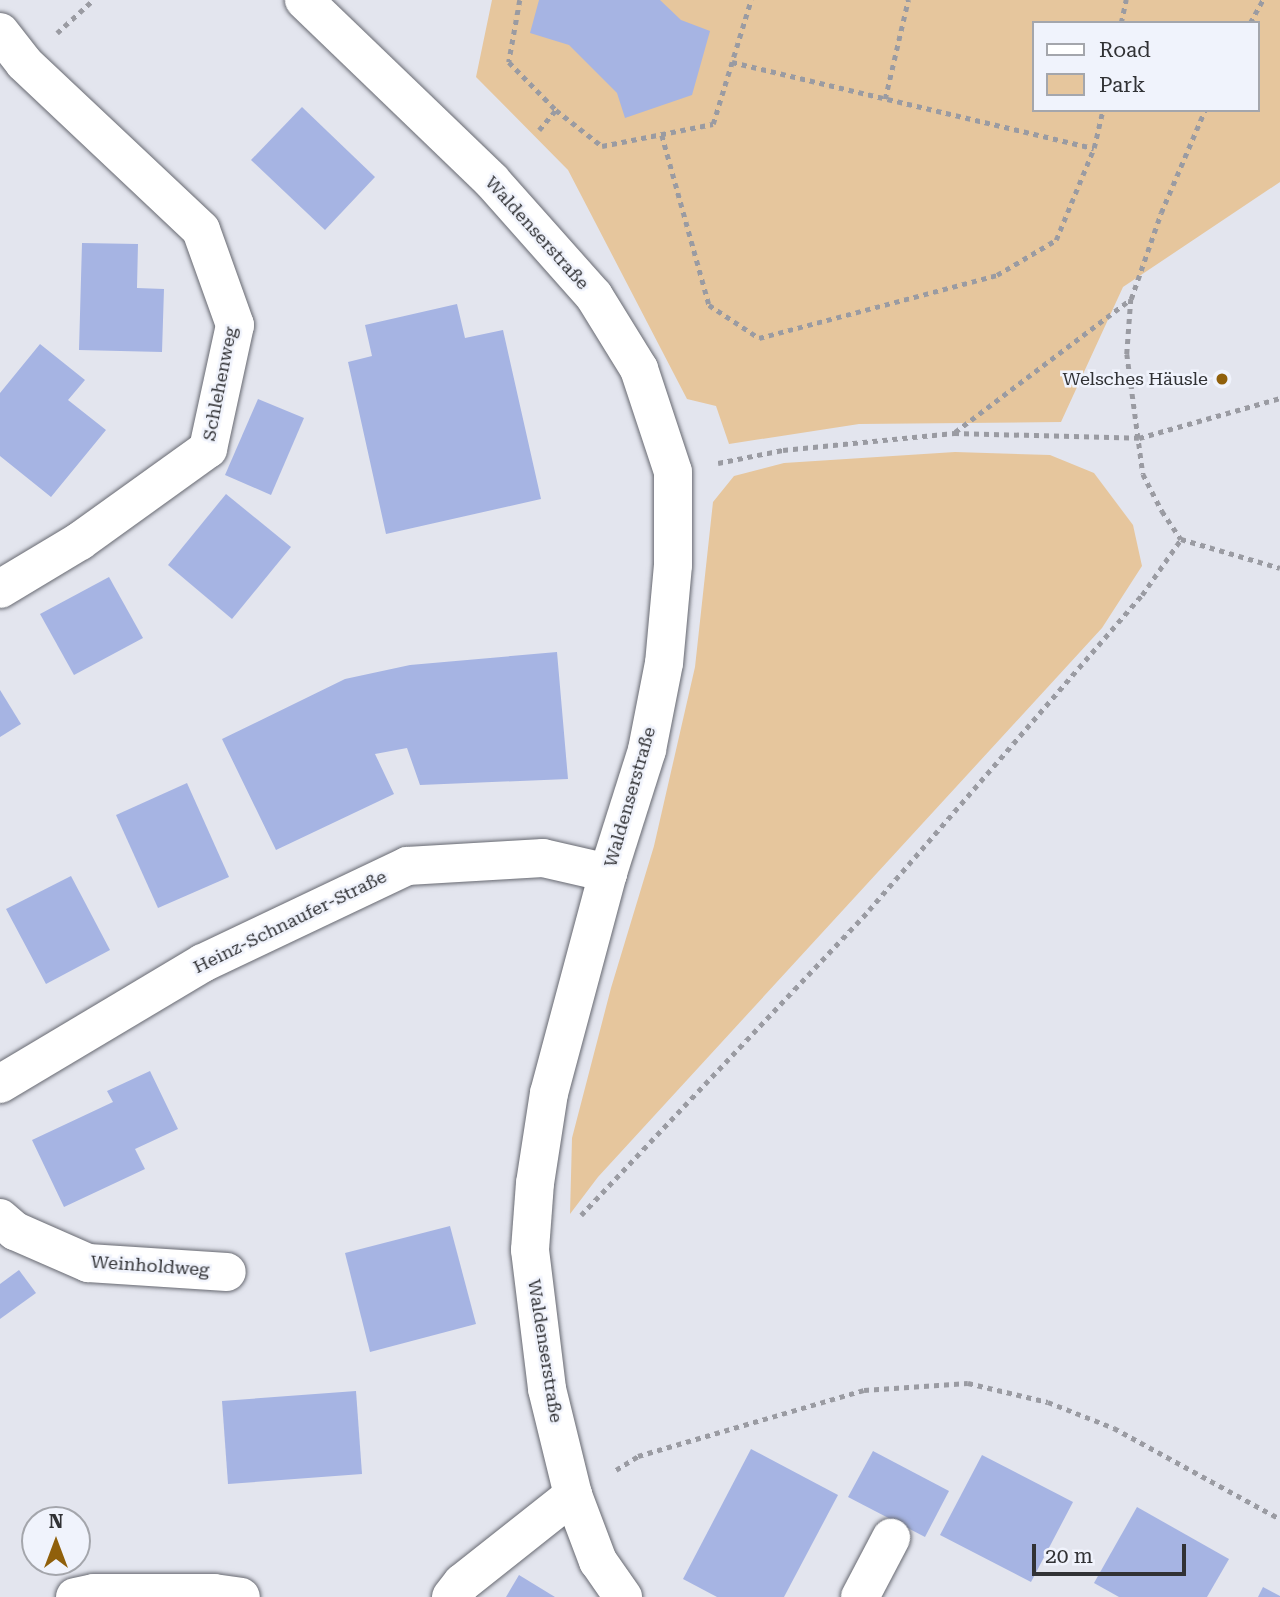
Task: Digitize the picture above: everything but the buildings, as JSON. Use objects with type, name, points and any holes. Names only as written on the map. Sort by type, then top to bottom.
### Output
[{"type":"street","name":"Waldenserstraße","points":[[314,9],[491,180],[594,296],[639,369],[673,472],[674,565],[664,663],[647,750],[608,873],[549,1093],[535,1182],[530,1251],[547,1389],[573,1495],[598,1561],[623,1597]]},
{"type":"street","name":"Schlehenweg","points":[[0,32],[12,73],[201,230],[235,325],[208,449],[80,541],[0,589]]},
{"type":"street","name":"Heinz-Schnaufer-Straße","points":[[0,1083],[203,962],[407,866],[543,858],[608,873]]},
{"type":"street","name":"Weinholdweg","points":[[0,1218],[15,1231],[88,1263],[227,1272]]},
{"type":"street","points":[[451,1597],[462,1583],[573,1495]]},
{"type":"street","points":[[860,1597],[891,1538]]},
{"type":"street","points":[[75,1597],[94,1593],[214,1593],[241,1597]]},
{"type":"path","points":[[520,0],[509,62],[556,110],[602,146],[713,124],[751,0]]},
{"type":"path","points":[[885,99],[908,0]]},
{"type":"path","points":[[1121,21],[1126,0]]},
{"type":"path","points":[[1251,21],[1263,0]]},
{"type":"path","points":[[732,62],[1094,148]]},
{"type":"path","points":[[539,130],[556,110]]},
{"type":"path","points":[[662,135],[709,305],[759,338],[997,275],[1056,240],[1094,148],[1102,112]]},
{"type":"path","points":[[1204,112],[1161,213],[1131,299],[1127,354],[1143,474],[1181,539],[1280,568]]},
{"type":"path","points":[[954,433],[1131,299]]},
{"type":"path","points":[[673,472],[783,450],[954,433],[1139,438],[1280,398]]},
{"type":"path","points":[[530,1251],[562,1241],[591,1202],[869,910],[1142,596],[1181,539]]},
{"type":"path","points":[[573,1495],[638,1456],[864,1390],[968,1383],[1048,1402],[1114,1428],[1280,1519]]},
{"type":"green space","points":[[492,0],[1280,0],[1280,182],[1123,287],[1061,422],[859,424],[729,444],[716,406],[687,399],[568,170],[476,77]]},
{"type":"green space","points":[[955,452],[1050,455],[1094,473],[1133,525],[1142,566],[1102,628],[598,1177],[570,1214],[572,1138],[611,988],[654,846],[695,667],[713,502],[734,476],[784,463]]},
{"type":"place","name":"Welsches Häusle","points":[[1222,379]]}]
